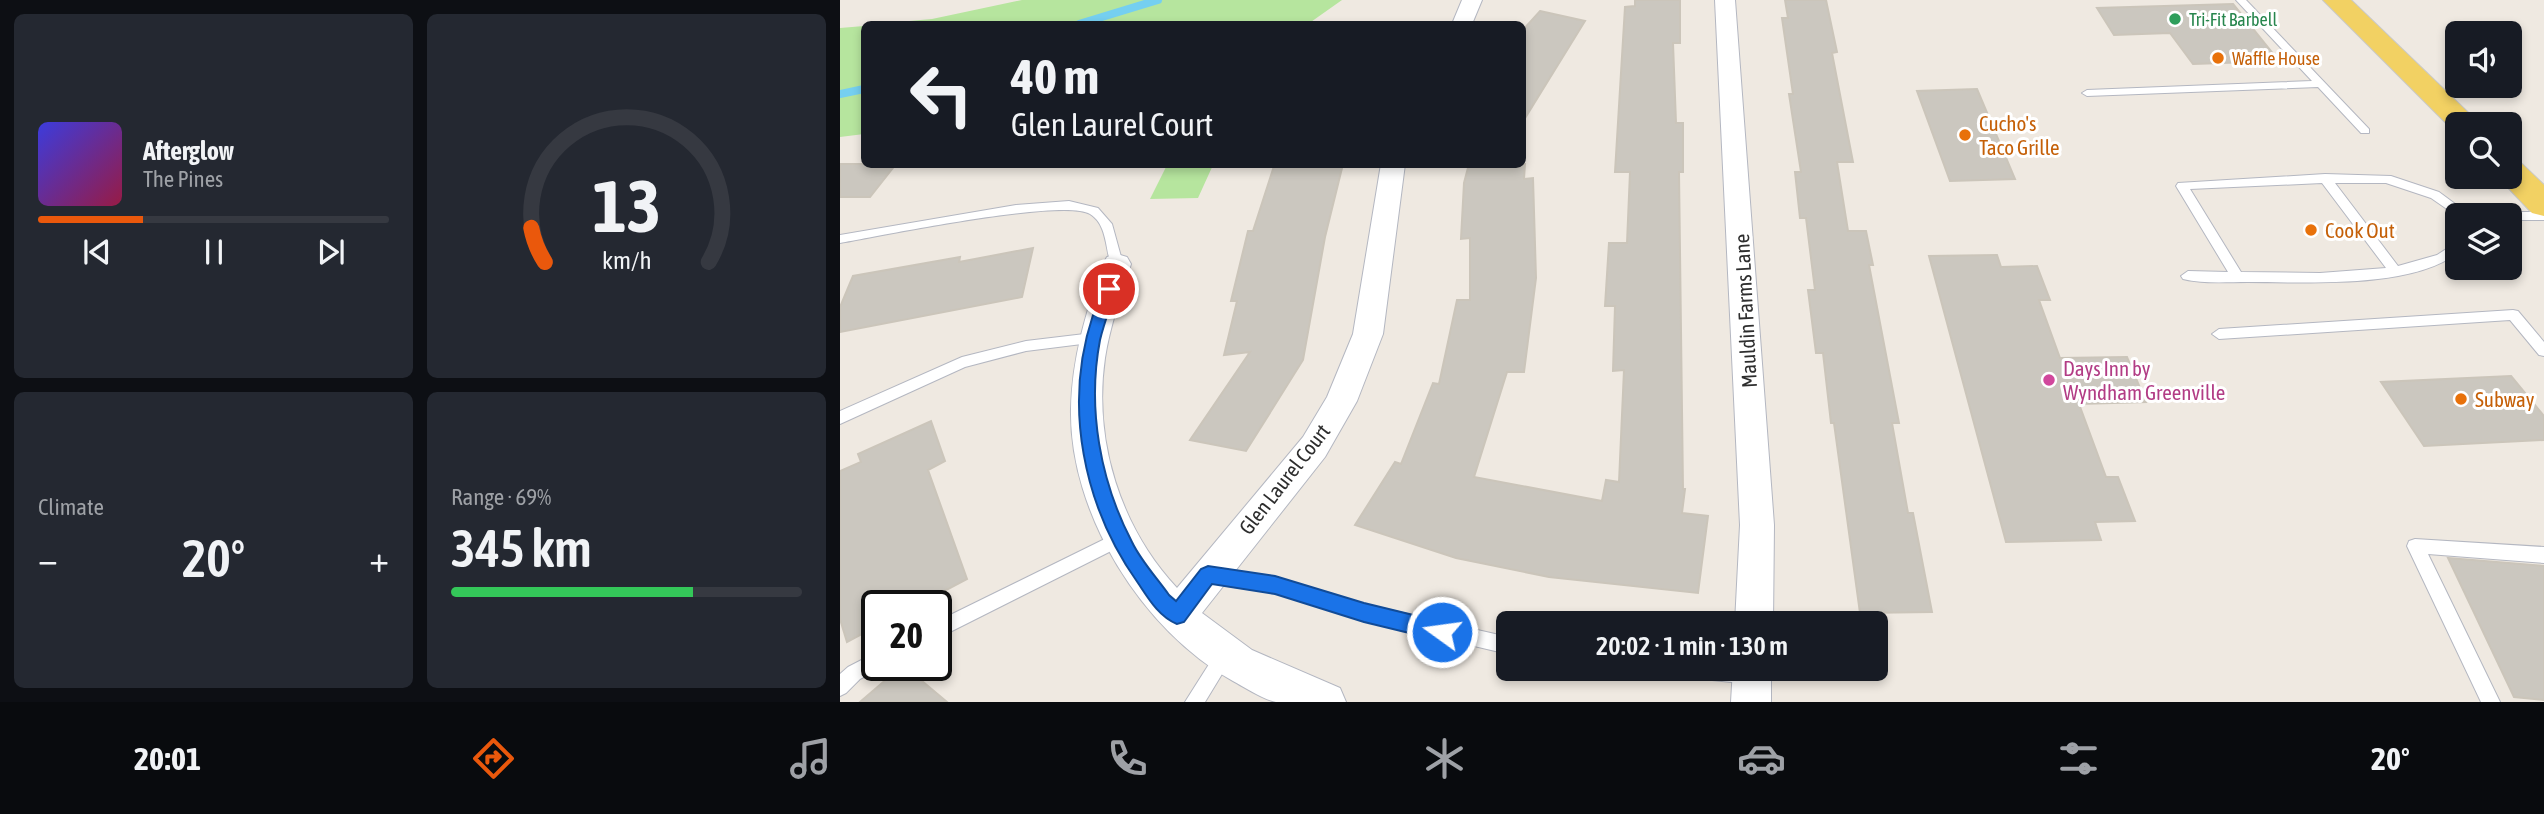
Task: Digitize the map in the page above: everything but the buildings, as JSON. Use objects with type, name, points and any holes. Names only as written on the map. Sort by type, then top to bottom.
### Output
[{"type":"main road","points":[[2336,0],[2453,112]]},
{"type":"main road","points":[[2522,182],[2544,205]]},
{"type":"street","points":[[1464,21],[1472,0]]},
{"type":"street","name":"Mauldin Farms Lane","points":[[1725,0],[1757,525],[1754,611]]},
{"type":"street","name":"Glen Laurel Court","points":[[1177,615],[1314,447],[1341,401],[1368,334],[1392,168]]},
{"type":"street","points":[[1117,264],[1093,338],[1087,374],[1088,436],[1100,491],[1125,550],[1162,601],[1225,654],[1287,688],[1326,702]]},
{"type":"lane","points":[[2241,0],[2365,131]]},
{"type":"lane","points":[[2087,93],[2320,83]]},
{"type":"lane","points":[[2325,178],[2395,271]]},
{"type":"lane","points":[[2237,277],[2182,186],[2325,178],[2395,180],[2435,195],[2447,203]]},
{"type":"lane","points":[[840,239],[1016,209],[1069,205],[1094,211],[1108,227],[1117,264]]},
{"type":"lane","points":[[2522,216],[2544,216]]},
{"type":"lane","points":[[2188,276],[2343,276],[2395,271],[2440,259],[2445,255]]},
{"type":"lane","points":[[2219,334],[2513,315],[2544,351]]},
{"type":"lane","points":[[840,418],[962,362],[1026,346],[1093,338]]},
{"type":"lane","points":[[952,623],[1121,538]]},
{"type":"lane","points":[[2491,702],[2416,546],[2544,555]]},
{"type":"lane","points":[[1208,575],[1275,585],[1364,612],[1496,643]]},
{"type":"lane","points":[[1195,702],[1225,654]]},
{"type":"lane","points":[[840,687],[861,669]]},
{"type":"green space","points":[[1022,0],[1342,0],[1312,21],[909,21],[932,19]]},
{"type":"green space","points":[[861,26],[861,134],[840,137],[840,28]]},
{"type":"green space","points":[[1165,168],[1212,168],[1198,198],[1150,199]]},
{"type":"waterway","points":[[1089,21],[1158,0]]},
{"type":"waterway","points":[[840,94],[861,90]]},
{"type":"place","name":"Tri-Fit Barbell","points":[[2175,19]]},
{"type":"place","name":"Waffle House","points":[[2218,58]]},
{"type":"place","name":"Cucho's Taco Grille","points":[[1965,135]]},
{"type":"place","name":"Cook Out","points":[[2311,230]]},
{"type":"place","name":"Days Inn by Wyndham Greenville","points":[[2049,380]]},
{"type":"place","name":"Subway","points":[[2461,399]]},
{"type":"route","points":[[1109,289],[1093,338],[1087,374],[1088,436],[1100,491],[1125,550],[1162,601],[1177,615],[1208,575],[1275,585],[1442,632]]}]
